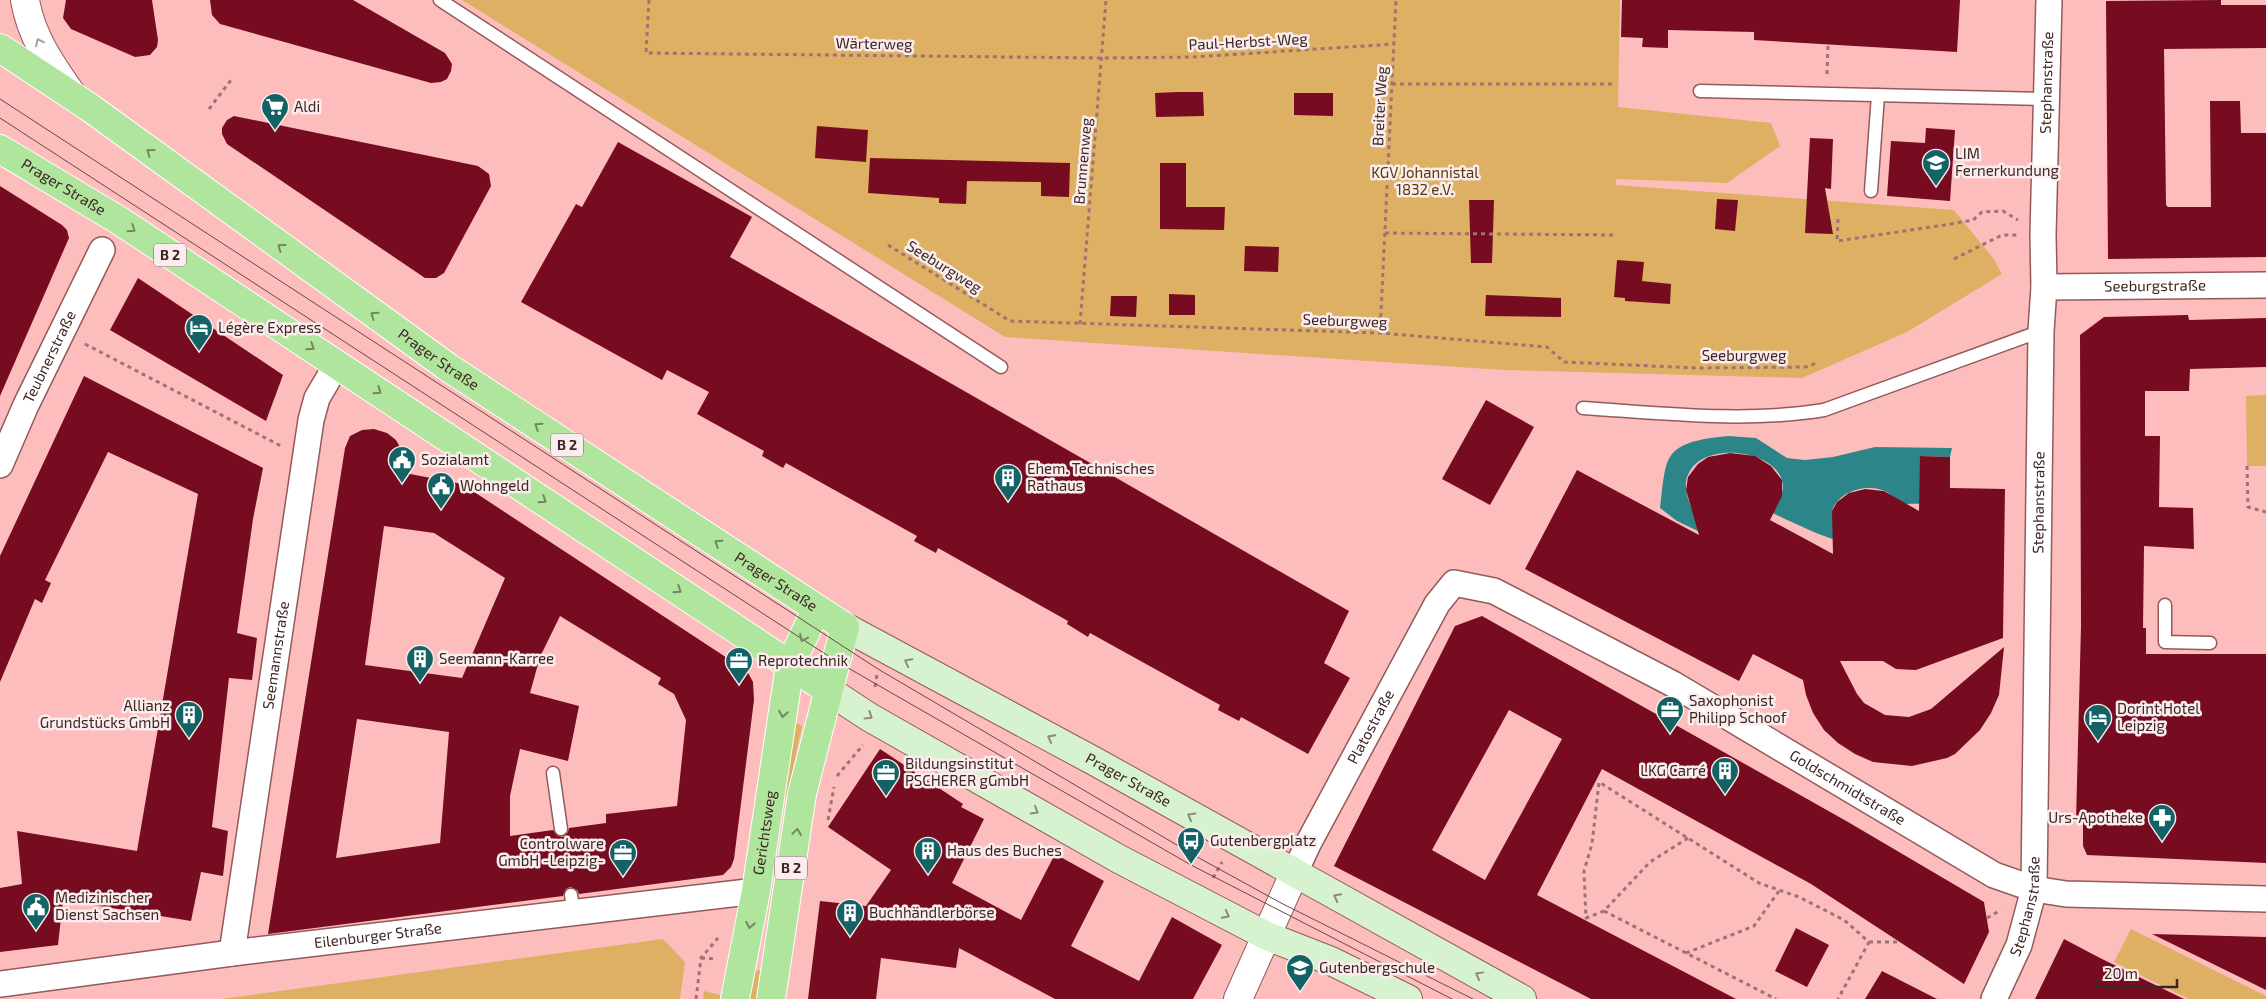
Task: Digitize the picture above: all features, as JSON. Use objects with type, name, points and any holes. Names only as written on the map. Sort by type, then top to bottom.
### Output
[{"type":"main road","name":"B 2","points":[[0,48],[73,96]]},
{"type":"main road","name":"Prager Straße","points":[[73,96],[449,368],[700,531],[816,610],[1522,999]]},
{"type":"main road","name":"Prager Straße","points":[[0,149],[120,221],[206,280],[337,364],[869,717],[1118,859],[1267,936],[1331,961],[1408,999]]},
{"type":"main road","name":"B 2","points":[[790,665],[816,610]]},
{"type":"main road","name":"B 2","points":[[828,690],[845,627]]},
{"type":"main road","name":"Gerichtsweg","points":[[735,999],[756,891],[790,665]]},
{"type":"main road","name":"Gerichtsweg","points":[[771,999],[802,794],[828,690]]},
{"type":"street","points":[[25,0],[28,14],[45,55],[73,96]]},
{"type":"street","name":"Stephanstraße","points":[[1994,999],[2022,938],[2034,889],[2041,331],[2044,287],[2043,235],[2049,0]]},
{"type":"street","name":"Teubnerstraße","points":[[0,465],[102,250]]},
{"type":"street","name":"Seeburgstraße","points":[[2044,287],[2266,285]]},
{"type":"street","name":"Seemannstraße","points":[[232,953],[311,420],[317,398],[337,364]]},
{"type":"street","name":"Goldschmidtstraße","points":[[1454,584],[1494,591],[1673,684],[1994,875],[2034,889],[2066,894],[2266,899]]},
{"type":"street","name":"Platostraße","points":[[1294,874],[1309,842],[1437,604],[1454,584]]},
{"type":"street","points":[[1238,999],[1294,874]]},
{"type":"street","name":"Eilenburger Straße","points":[[0,984],[572,904],[756,891]]},
{"type":"lane","points":[[440,0],[1001,367]]},
{"type":"lane","points":[[1700,91],[2046,99]]},
{"type":"lane","points":[[1872,191],[1878,95]]},
{"type":"lane","points":[[1583,408],[1682,415],[1793,415],[1816,411],[2041,331]]},
{"type":"lane","points":[[2165,605],[2166,642],[2210,643]]},
{"type":"lane","points":[[553,773],[561,829]]},
{"type":"lane","points":[[756,891],[787,897]]},
{"type":"path","name":"Wärterweg","points":[[648,0],[646,53],[1102,58]]},
{"type":"path","name":"Brunnenweg","points":[[1080,324],[1106,0]]},
{"type":"path","name":"Breiter Weg","points":[[1380,333],[1396,0]]},
{"type":"path","name":"Paul-Herbst-Weg","points":[[1102,58],[1194,57],[1394,44]]},
{"type":"path","points":[[1826,94],[1828,44]]},
{"type":"path","points":[[209,109],[231,80]]},
{"type":"path","points":[[1392,84],[1615,84]]},
{"type":"path","points":[[1838,219],[1837,241],[1952,224],[1973,220],[1982,212],[2003,211],[2018,220],[2018,235]]},
{"type":"path","points":[[1385,233],[1615,235]]},
{"type":"path","points":[[1954,259],[2002,235],[2043,235]]},
{"type":"path","name":"Seeburgweg","points":[[888,245],[1010,321],[1380,333],[1547,347],[1564,362],[1698,368],[1806,367],[1817,363]]},
{"type":"path","points":[[62,332],[306,459]]},
{"type":"path","points":[[2247,466],[2248,507],[2266,512]]},
{"type":"path","points":[[837,775],[863,746],[864,740]]},
{"type":"path","points":[[1688,838],[1650,862],[1604,911],[1586,918],[1584,871],[1592,844],[1599,782],[1760,883],[1799,897],[1844,920],[1869,942],[1899,942]]},
{"type":"path","points":[[1211,882],[1225,857]]},
{"type":"path","points":[[1686,953],[1754,926],[1779,891]]},
{"type":"path","points":[[1604,911],[1776,999]]},
{"type":"path","points":[[1838,999],[1869,942]]},
{"type":"green space","name":"KGV Johannistal 1832 e.V.","points":[[462,0],[1620,0],[1618,107],[1771,123],[1780,146],[1727,183],[1616,179],[1616,185],[1954,210],[1993,258],[2002,274],[1907,332],[1802,378],[1503,370],[1005,337]]},
{"type":"green space","points":[[2266,395],[2266,466],[2247,466],[2246,396]]},
{"type":"green space","points":[[795,722],[802,726],[787,797],[784,798]]},
{"type":"green space","points":[[2131,929],[2266,996],[2266,999],[2189,999],[2114,962]]},
{"type":"green space","points":[[663,939],[685,962],[680,999],[221,999]]},
{"type":"green space","points":[[755,970],[763,971],[758,999],[748,999]]},
{"type":"green space","points":[[704,991],[720,995],[720,999],[703,999]]},
{"type":"water","points":[[1728,436],[1756,438],[1787,458],[1805,460],[1833,457],[1875,447],[1952,448],[1950,457],[1920,456],[1920,504],[1900,503],[1885,491],[1870,488],[1854,490],[1840,498],[1832,511],[1846,544],[1816,533],[1770,512],[1782,493],[1780,476],[1769,464],[1751,456],[1731,453],[1710,456],[1694,465],[1686,482],[1686,488],[1689,501],[1702,533],[1677,521],[1660,508],[1666,467],[1675,451],[1688,443]]},
{"type":"building","points":[[66,0],[152,0],[158,40],[157,47],[150,55],[135,57],[71,29],[63,18]]},
{"type":"building","points":[[210,0],[353,0],[445,53],[452,64],[451,71],[447,79],[431,83],[220,24],[212,15]]},
{"type":"building","points":[[1622,0],[1960,0],[1957,52],[1754,40],[1754,32],[1668,30],[1668,48],[1642,47],[1643,38],[1621,37]]},
{"type":"building","points":[[2221,0],[2221,5],[2266,5],[2266,48],[2164,49],[2166,205],[2168,207],[2211,207],[2210,101],[2240,101],[2241,133],[2266,133],[2266,257],[2108,259],[2106,1]]},
{"type":"building","points":[[1203,92],[1204,116],[1156,117],[1155,93]]},
{"type":"building","points":[[1294,93],[1333,93],[1333,116],[1294,115]]},
{"type":"building","points":[[234,116],[478,166],[489,174],[491,186],[444,273],[436,278],[425,278],[227,144],[222,134],[222,128],[227,120]]},
{"type":"building","points":[[817,126],[868,130],[866,162],[815,158]]},
{"type":"building","points":[[1926,128],[1955,130],[1950,201],[1887,196],[1891,141],[1925,143]]},
{"type":"building","points":[[1810,138],[1833,139],[1831,189],[1825,188],[1833,234],[1805,233]]},
{"type":"building","name":"Ehem. Technisches Rathaus","points":[[618,142],[752,217],[730,257],[1349,611],[1324,663],[1350,678],[1308,754],[1241,717],[1239,721],[1218,710],[1220,705],[1090,633],[1088,637],[1067,624],[1068,621],[938,548],[936,553],[914,541],[917,536],[786,463],[783,468],[762,456],[764,451],[697,414],[709,392],[667,370],[662,380],[521,302],[576,204],[582,207]]},
{"type":"building","points":[[870,158],[1070,163],[1069,197],[1041,196],[1041,182],[967,181],[966,204],[939,203],[939,198],[868,193]]},
{"type":"building","points":[[1160,163],[1186,163],[1186,207],[1225,207],[1224,230],[1160,229]]},
{"type":"building","points":[[0,186],[62,225],[67,230],[69,238],[0,396]]},
{"type":"building","points":[[1717,199],[1738,200],[1735,231],[1715,229]]},
{"type":"building","points":[[1469,200],[1494,200],[1492,263],[1471,263]]},
{"type":"building","points":[[1245,246],[1279,247],[1278,272],[1244,271]]},
{"type":"building","points":[[1617,260],[1644,262],[1642,281],[1671,284],[1670,304],[1625,301],[1625,298],[1614,297]]},
{"type":"building","name":"Légère Express","points":[[138,278],[283,375],[266,421],[110,330]]},
{"type":"building","points":[[1169,294],[1195,295],[1195,315],[1169,315]]},
{"type":"building","points":[[1486,295],[1561,298],[1561,317],[1485,316]]},
{"type":"building","points":[[1111,296],[1137,296],[1136,317],[1110,316]]},
{"type":"building","points":[[2188,315],[2189,320],[2266,318],[2266,367],[2190,369],[2189,391],[2145,391],[2145,436],[2160,436],[2159,507],[2193,508],[2194,549],[2144,546],[2143,628],[2146,628],[2146,654],[2266,654],[2266,863],[2087,855],[2083,846],[2083,822],[2076,821],[2081,626],[2080,335],[2104,317]]},
{"type":"building","name":"Allianz Grundstücks GmbH","points":[[84,376],[263,468],[253,519],[237,633],[257,638],[252,680],[229,678],[212,827],[228,831],[223,876],[201,872],[191,921],[63,900],[58,945],[0,952],[0,888],[22,884],[17,831],[137,851],[198,494],[108,452],[45,580],[51,583],[42,603],[35,599],[0,682],[0,556]]},
{"type":"building","points":[[1486,400],[1534,427],[1490,505],[1442,479]]},
{"type":"building","name":"Seemann-Karree","points":[[374,429],[387,433],[396,440],[401,449],[405,473],[462,484],[747,671],[753,682],[754,700],[734,859],[731,867],[723,875],[579,894],[577,890],[570,887],[566,889],[563,896],[268,934],[345,448],[350,436],[362,430]],"holes":[[[384,526],[434,533],[505,578],[462,678],[365,665]],[[560,616],[661,678],[658,684],[674,694],[686,720],[677,806],[606,814],[606,823],[569,828],[563,837],[558,836],[553,830],[510,836],[510,796],[520,749],[568,761],[579,706],[530,693],[540,657]],[[357,719],[449,732],[440,843],[336,858]]]},
{"type":"building","points":[[1730,453],[1755,456],[1771,466],[1782,480],[1782,496],[1770,520],[1833,554],[1832,511],[1837,502],[1849,493],[1865,489],[1884,491],[1919,511],[1920,456],[1950,457],[1950,488],[2005,489],[2003,638],[1916,670],[1896,669],[1883,661],[1840,661],[1857,694],[1864,703],[1885,715],[1909,717],[1931,709],[2004,647],[1999,695],[1991,713],[1980,730],[1955,754],[1947,758],[1912,766],[1873,762],[1855,754],[1838,743],[1824,730],[1813,713],[1803,680],[1753,654],[1739,681],[1525,569],[1577,470],[1699,535],[1686,490],[1688,477],[1698,464],[1708,457]]},
{"type":"building","name":"LKG Carré","points":[[1482,616],[1848,822],[1984,902],[1989,932],[1964,984],[1811,884],[1602,769],[1537,895],[1736,999],[1591,999],[1334,866],[1455,626]],"holes":[[[1509,710],[1562,739],[1485,880],[1432,850]]]},
{"type":"building","name":"Haus des Buches","points":[[880,749],[963,804],[961,807],[984,819],[952,883],[1021,920],[1055,854],[1104,881],[1071,946],[1139,981],[1172,917],[1222,945],[1193,999],[1055,999],[959,948],[956,968],[881,958],[876,999],[808,999],[820,901],[866,906],[891,870],[828,827]]},
{"type":"building","points":[[1796,928],[1829,945],[1807,987],[1775,971]]},
{"type":"building","points":[[2152,934],[2266,937],[2266,990]]},
{"type":"building","points":[[2064,939],[2100,958],[2184,999],[2035,999]]},
{"type":"building","points":[[1882,971],[1937,999],[1865,999]]},
{"type":"tram line","points":[[0,99],[878,669],[1199,858],[1281,903],[1473,999]]},
{"type":"tram line","points":[[0,118],[836,661],[1191,865],[1452,999]]},
{"type":"place","name":"Aldi","points":[[275,131]]},
{"type":"place","name":"LIM Fernerkundung","points":[[1936,187]]},
{"type":"place","name":"Légère Express","points":[[199,352]]},
{"type":"place","name":"Sozialamt","points":[[402,484]]},
{"type":"place","name":"Ehem. Technisches Rathaus","points":[[1008,502]]},
{"type":"place","name":"Wohngeld","points":[[441,510]]},
{"type":"place","name":"Seemann-Karree","points":[[420,683]]},
{"type":"place","name":"Reprotechnik","points":[[739,685]]},
{"type":"place","name":"Saxophonist Philipp Schoof","points":[[1670,734]]},
{"type":"place","name":"Allianz Grundstücks GmbH","points":[[189,739]]},
{"type":"place","name":"Dorint Hotel Leipzig","points":[[2098,742]]},
{"type":"place","name":"LKG Carré","points":[[1725,795]]},
{"type":"place","name":"Bildungsinstitut PSCHERER gGmbH","points":[[886,797]]},
{"type":"place","name":"Urs-Apotheke","points":[[2162,842]]},
{"type":"place","name":"Gutenbergplatz","points":[[1191,865]]},
{"type":"place","name":"Haus des Buches","points":[[928,875]]},
{"type":"place","name":"Controlware GmbH -Leipzig-","points":[[623,877]]},
{"type":"place","name":"Medizinischer Dienst Sachsen","points":[[36,931]]},
{"type":"place","name":"Buchhändlerbörse","points":[[850,937]]},
{"type":"place","name":"Gutenbergschule","points":[[1300,992]]}]
